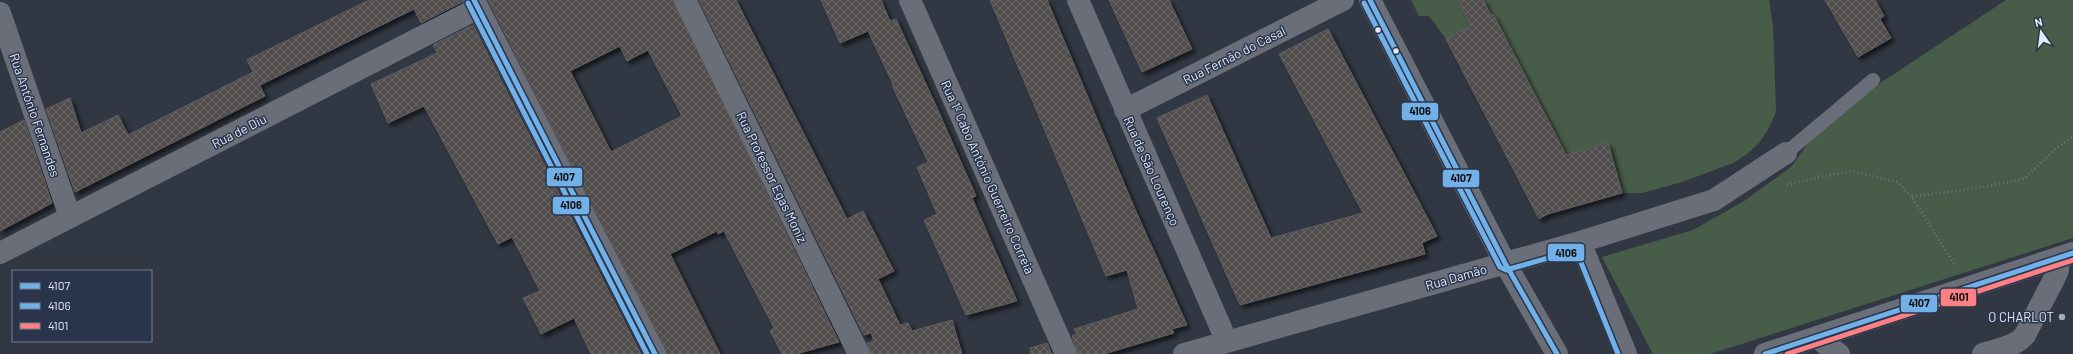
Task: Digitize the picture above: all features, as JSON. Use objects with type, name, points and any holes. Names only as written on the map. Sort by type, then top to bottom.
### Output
[{"type":"street","name":"Rua Professor Egas Moniz","points":[[685,0],[859,354]]},
{"type":"street","name":"Rua 1º Cabo António Guerreiro Correia","points":[[910,0],[1066,354]]},
{"type":"street","name":"Rua de São Lourenço","points":[[1078,0],[1227,342]]},
{"type":"street","name":"Rua Fernão do Casal","points":[[1125,110],[1343,0]]},
{"type":"street","points":[[1370,0],[1505,263],[1557,354]]},
{"type":"street","points":[[476,4],[655,354]]},
{"type":"street","name":"Rua de Diu","points":[[0,253],[476,4]]},
{"type":"street","name":"Rua António Fernandes","points":[[0,13],[70,217]]},
{"type":"street","name":"Rua Damão","points":[[1184,354],[1580,242],[1714,200],[1786,153]]},
{"type":"street","points":[[1580,242],[1626,354]]},
{"type":"street","points":[[1765,354],[2066,256]]},
{"type":"street","points":[[1983,354],[2020,341],[2025,335],[2066,256]]},
{"type":"street","points":[[1819,336],[1824,343],[1839,354]]},
{"type":"lane","points":[[1786,153],[1873,80]]},
{"type":"path","points":[[1912,197],[1989,186],[2024,179],[2054,150],[2073,136]]},
{"type":"path","points":[[1785,186],[1819,177],[1852,171],[1897,182],[1912,197],[1968,288]]},
{"type":"green space","points":[[1411,0],[1769,0],[1773,26],[1776,112],[1769,128],[1759,143],[1747,154],[1733,163],[1682,182],[1642,193],[1622,193],[1608,143],[1565,155],[1493,15],[1446,39],[1429,16],[1419,16]]},
{"type":"green space","points":[[2006,0],[2073,0],[2073,238],[1710,354],[1653,354],[1602,257],[1693,230],[1744,201],[1791,167],[1809,142],[1876,86]]},
{"type":"building","points":[[369,0],[462,0],[462,2],[421,23],[414,9],[260,85],[247,60]]},
{"type":"building","points":[[488,0],[673,0],[839,342],[796,354],[782,354],[770,331],[774,328],[724,231],[718,234],[717,231],[670,254],[720,354],[667,354]],"holes":[[[620,46],[627,61],[648,50],[682,116],[611,152],[570,71]]]},
{"type":"building","points":[[699,0],[736,0],[847,219],[863,211],[894,271],[878,279],[900,325],[908,323],[912,331],[952,320],[962,354],[871,354],[867,343],[874,341],[871,333],[864,335]]},
{"type":"building","points":[[821,0],[881,0],[890,21],[896,19],[976,196],[972,198],[1017,301],[966,315],[924,220],[937,214],[917,167],[928,162],[892,85],[893,84],[868,31],[840,43]]},
{"type":"building","points":[[990,0],[1047,0],[1134,207],[1187,325],[1172,329],[1174,333],[1104,354],[1078,354],[1072,336],[1077,334],[1074,329],[1138,309],[1127,270],[1106,276]]},
{"type":"building","points":[[1109,0],[1169,0],[1192,49],[1142,72]]},
{"type":"building","points":[[1458,0],[1483,0],[1491,15],[1493,14],[1566,155],[1608,143],[1622,193],[1548,214],[1539,219],[1446,39],[1471,26]]},
{"type":"building","points":[[1825,0],[1875,0],[1884,16],[1880,19],[1891,38],[1858,57]]},
{"type":"building","points":[[473,25],[641,354],[591,354],[574,318],[541,334],[523,298],[540,291],[512,237],[498,244],[424,106],[388,123],[371,84],[437,53],[433,45]]},
{"type":"building","points":[[1328,29],[1437,236],[1422,243],[1425,254],[1240,305],[1157,118],[1207,95],[1271,238],[1363,213],[1279,54]]},
{"type":"building","points":[[253,72],[265,96],[75,192],[46,109],[70,98],[81,133],[118,115],[128,135]]},
{"type":"building","points":[[24,120],[52,203],[0,231],[0,132]]},
{"type":"building","points":[[1047,343],[1052,354],[1031,354],[1030,348]]},
{"type":"transit line","name":"4107","points":[[474,0],[655,354]]},
{"type":"transit line","name":"4107","points":[[1370,0],[1505,263],[1557,354]]},
{"type":"transit line","name":"4106","points":[[468,3],[647,354]]},
{"type":"transit line","name":"4106","points":[[1364,3],[1500,267],[1506,270],[1576,250],[1618,354]]},
{"type":"transit line","name":"4107","points":[[1765,354],[2073,253]]},
{"type":"transit line","name":"4101","points":[[1787,354],[2073,260]]},
{"type":"place","name":"O CHARLOT","points":[[2062,317]]}]
